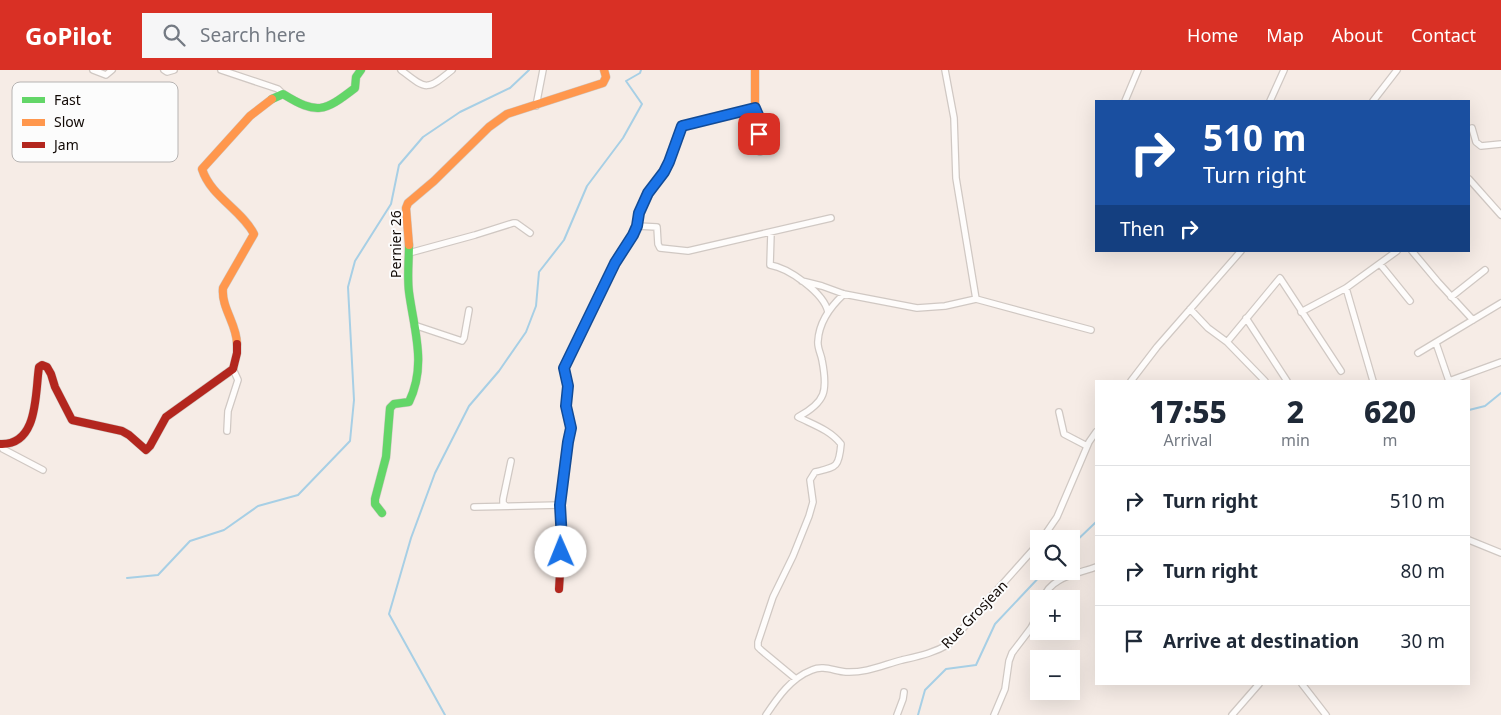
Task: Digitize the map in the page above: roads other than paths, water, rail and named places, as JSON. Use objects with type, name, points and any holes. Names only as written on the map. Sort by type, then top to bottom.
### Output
[{"type":"street","points":[[93,70],[106,75],[112,70]]},
{"type":"street","points":[[164,70],[167,72],[174,70]]},
{"type":"street","points":[[221,70],[278,89],[291,99],[320,110],[355,88],[356,78],[361,70]]},
{"type":"street","points":[[401,70],[419,84],[426,86],[435,84],[452,70]]},
{"type":"street","points":[[536,106],[543,70]]},
{"type":"street","name":"Pernier 26","points":[[382,513],[375,504],[375,499],[386,457],[390,408],[394,404],[409,402],[412,398],[420,355],[407,276],[409,253],[406,208],[408,203],[434,181],[489,127],[507,114],[603,83],[606,77],[604,70]]},
{"type":"street","points":[[755,70],[755,108],[758,115],[760,152]]},
{"type":"street","points":[[945,70],[954,118],[956,178],[976,299]]},
{"type":"street","points":[[1125,100],[1126,94],[1138,70]]},
{"type":"street","points":[[1270,100],[1284,70]]},
{"type":"street","points":[[1374,100],[1397,70]]},
{"type":"street","points":[[0,445],[6,445],[15,441],[23,434],[32,419],[38,367],[42,365],[47,367],[51,374],[54,387],[72,420],[83,425],[122,431],[130,435],[139,447],[146,450],[166,417],[233,369],[237,354],[237,334],[222,297],[223,288],[254,234],[251,226],[216,192],[203,175],[202,169],[242,123],[273,97],[283,94]]},
{"type":"street","points":[[558,589],[562,541],[560,505],[568,442],[571,433],[566,406],[568,386],[564,368],[615,263],[633,235],[639,213],[648,193],[664,172],[682,126],[755,108]]},
{"type":"street","points":[[1472,128],[1478,145],[1484,147],[1501,144]]},
{"type":"street","points":[[1470,180],[1501,215]]},
{"type":"street","points":[[637,226],[657,227],[660,248],[688,251],[831,218]]},
{"type":"street","points":[[409,253],[513,223],[516,223],[530,233]]},
{"type":"street","points":[[771,233],[770,265],[785,269],[802,281],[823,299],[828,312]]},
{"type":"street","points":[[1132,380],[1157,347],[1240,252]]},
{"type":"street","points":[[1301,312],[1346,288],[1396,252]]},
{"type":"street","points":[[1413,252],[1473,320]]},
{"type":"street","points":[[1380,264],[1410,301]]},
{"type":"street","points":[[1451,297],[1485,270]]},
{"type":"street","points":[[1227,342],[1280,278],[1341,371]]},
{"type":"street","points":[[802,281],[844,294],[917,308],[946,306],[976,299],[1091,330]]},
{"type":"street","points":[[1346,288],[1373,380]]},
{"type":"street","points":[[796,679],[761,650],[758,647],[758,642],[773,596],[794,556],[810,516],[813,502],[810,480],[815,472],[830,469],[840,458],[842,444],[838,439],[824,429],[798,417],[812,410],[822,399],[826,389],[818,342],[828,312],[844,294]]},
{"type":"street","points":[[1418,353],[1501,303]]},
{"type":"street","points":[[1190,309],[1265,380]]},
{"type":"street","points":[[414,325],[462,341],[469,310]]},
{"type":"street","points":[[1246,318],[1286,380]]},
{"type":"street","points":[[1436,343],[1442,366],[1449,380]]},
{"type":"street","points":[[1452,380],[1501,362]]},
{"type":"street","points":[[227,431],[228,411],[238,380],[233,369]]},
{"type":"street","points":[[1059,412],[1064,434],[1088,446]]},
{"type":"street","points":[[1048,530],[1057,517],[1095,434]]},
{"type":"street","points":[[0,445],[8,452],[43,470]]},
{"type":"street","points":[[506,506],[503,503],[503,499],[511,461]]},
{"type":"street","points":[[474,507],[560,505]]},
{"type":"street","points":[[1470,540],[1501,553]]},
{"type":"street","name":"Rue Grosjean","points":[[766,715],[790,683],[813,669],[825,668],[846,672],[877,668],[937,651],[954,639],[1030,553]]},
{"type":"street","points":[[1047,590],[1055,582],[1095,567]]},
{"type":"street","points":[[994,715],[1005,689],[1012,653],[1030,629]]},
{"type":"street","points":[[1232,715],[1258,685]]},
{"type":"street","points":[[1303,685],[1326,715]]},
{"type":"street","points":[[897,715],[904,692]]},
{"type":"waterway","points":[[127,578],[158,575],[190,541],[224,530],[258,506],[298,495],[350,441],[354,400],[348,287],[355,261],[391,204],[399,165],[423,137],[460,112],[510,88],[529,70]]},
{"type":"waterway","points":[[445,715],[389,614],[411,538],[435,473],[469,406],[499,371],[526,332],[536,306],[539,272],[564,240],[587,186],[623,138],[642,104],[626,81],[640,73],[641,70]]},
{"type":"waterway","points":[[1470,410],[1485,406],[1501,393]]},
{"type":"waterway","points":[[1080,537],[1095,523]]},
{"type":"waterway","points":[[918,715],[925,690],[946,669],[976,665],[995,624],[1037,580]]}]
